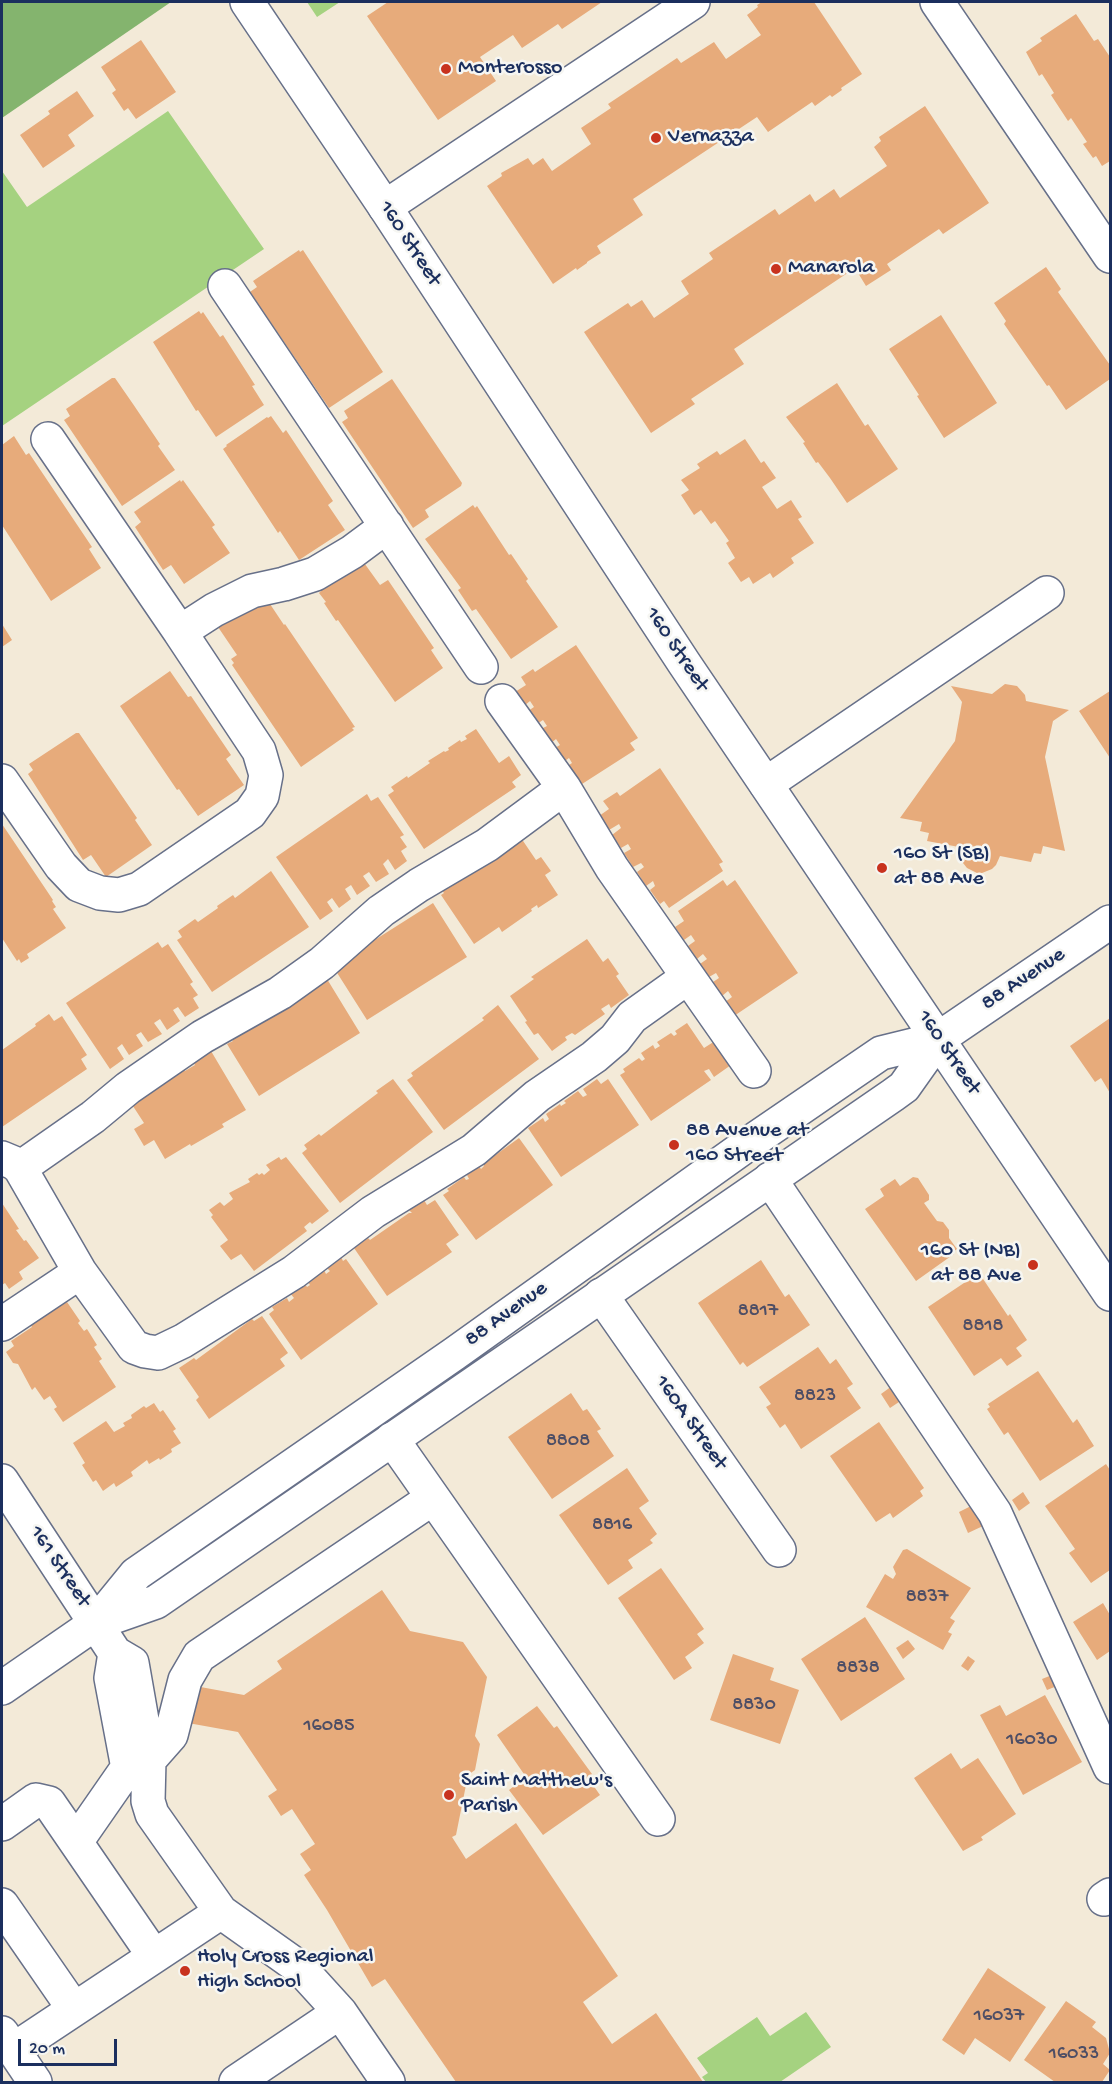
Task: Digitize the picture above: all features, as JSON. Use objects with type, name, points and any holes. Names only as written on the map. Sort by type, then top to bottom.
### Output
[{"type":"main road","name":"160 Street","points":[[247,2],[385,207],[684,663],[1110,1294]]},
{"type":"main road","points":[[385,207],[693,2]]},
{"type":"main road","points":[[937,2],[1110,256]]},
{"type":"main road","points":[[225,286],[481,667]]},
{"type":"main road","points":[[2,781],[62,866],[80,885],[100,893],[119,895],[139,890],[250,813],[262,796],[266,775],[259,751],[48,439]]},
{"type":"main road","points":[[180,632],[214,610],[252,591],[315,574],[352,552],[387,526]]},
{"type":"main road","points":[[766,784],[805,755],[1047,593]]},
{"type":"main road","points":[[502,701],[564,788],[612,868],[754,1071]]},
{"type":"main road","points":[[564,788],[487,845],[419,885],[381,911],[322,963],[280,993],[192,1043],[128,1088],[93,1117],[11,1163],[80,1272],[134,1347],[158,1353],[169,1349],[294,1272],[373,1212],[474,1150],[537,1096],[594,1057],[615,1039],[632,1017],[688,977]]},
{"type":"main road","name":"88 Avenue","points":[[96,1623],[136,1574],[454,1354],[748,1144],[881,1053],[938,1039],[1110,922]]},
{"type":"main road","name":"88 Avenue","points":[[2,1688],[96,1623],[156,1602],[904,1087],[938,1039]]},
{"type":"main road","points":[[770,1179],[995,1513],[1110,1767]]},
{"type":"main road","points":[[2,1324],[80,1272]]},
{"type":"main road","name":"160A Street","points":[[601,1295],[779,1550]]},
{"type":"main road","points":[[392,1439],[658,1819]]},
{"type":"main road","name":"161 Street","points":[[2,1481],[115,1653],[132,1663],[149,1760],[148,1801],[152,1814],[221,1912],[300,1968],[340,2012],[388,2082]]},
{"type":"main road","points":[[149,1760],[171,1735],[185,1680],[199,1656],[434,1498]]},
{"type":"main road","points":[[76,1842],[126,1770],[127,1763],[111,1678],[115,1653]]},
{"type":"main road","points":[[2,1824],[36,1800],[49,1803],[154,1956]]},
{"type":"main road","points":[[2,1905],[75,2009]]},
{"type":"main road","points":[[35,2082],[7,2041],[75,2009],[221,1912]]},
{"type":"main road","points":[[236,2082],[340,2012]]},
{"type":"green space","points":[[2,2],[171,2],[2,118]]},
{"type":"green space","points":[[307,2],[340,2],[317,17]]},
{"type":"green space","points":[[168,111],[264,249],[2,426],[2,171],[27,207]]},
{"type":"green space","points":[[806,2012],[831,2047],[780,2082],[706,2082],[702,2077],[708,2073],[697,2058],[757,2017],[770,2036]]},
{"type":"building","name":"Monterosso","points":[[388,2],[602,2],[562,29],[558,24],[522,48],[513,35],[480,57],[496,81],[438,120],[367,16]]},
{"type":"building","name":"Vernazza","points":[[762,2],[814,2],[862,74],[832,97],[830,95],[815,106],[812,102],[768,132],[757,117],[633,199],[643,215],[597,246],[601,253],[553,284],[487,186],[502,176],[501,173],[528,158],[533,165],[543,158],[552,171],[591,144],[581,128],[611,108],[608,104],[677,58],[681,63],[714,42],[726,59],[761,35],[747,15]]},
{"type":"building","points":[[1076,14],[1094,41],[1098,39],[1110,57],[1110,161],[1102,166],[1096,156],[1093,158],[1083,144],[1087,142],[1071,118],[1068,121],[1051,95],[1054,93],[1042,74],[1039,76],[1026,52],[1042,41],[1040,38]]},
{"type":"building","points":[[141,40],[176,92],[136,119],[128,108],[124,111],[112,93],[116,90],[101,67]]},
{"type":"building","points":[[77,91],[94,116],[68,135],[75,146],[43,168],[20,135],[50,114],[48,111]]},
{"type":"building","name":"Manarola","points":[[925,106],[989,203],[943,234],[939,229],[887,264],[891,270],[866,286],[855,268],[734,349],[744,364],[691,399],[695,404],[651,433],[584,332],[628,303],[631,307],[642,300],[654,318],[689,294],[681,281],[713,259],[709,253],[775,209],[779,215],[810,194],[815,202],[834,189],[840,198],[887,166],[874,147],[881,141],[879,137]]},
{"type":"building","points":[[299,250],[300,252],[303,250],[383,372],[329,408],[250,292],[257,287],[253,281]]},
{"type":"building","points":[[1046,267],[1061,289],[1058,292],[1110,365],[1110,379],[1066,410],[1004,324],[1006,321],[994,303]]},
{"type":"building","points":[[199,311],[201,314],[203,312],[220,337],[223,335],[255,385],[252,386],[264,405],[216,437],[198,410],[196,411],[153,342]]},
{"type":"building","points":[[941,315],[997,403],[944,438],[889,349]]},
{"type":"building","points":[[115,378],[133,404],[175,470],[122,506],[64,420],[70,416],[66,409]]},
{"type":"building","points":[[392,379],[462,483],[461,486],[425,510],[429,517],[413,528],[342,422],[348,418],[344,411]]},
{"type":"building","points":[[837,383],[865,426],[868,424],[898,469],[847,503],[818,462],[816,463],[803,443],[805,442],[786,417]]},
{"type":"building","points":[[271,416],[283,433],[286,430],[333,501],[328,505],[345,530],[299,560],[280,531],[278,533],[223,449]]},
{"type":"building","points":[[14,436],[26,455],[29,453],[92,547],[89,549],[101,568],[51,601],[2,525],[2,445]]},
{"type":"building","points":[[745,439],[761,463],[764,461],[776,478],[762,487],[777,509],[791,500],[802,517],[798,519],[814,543],[791,558],[794,563],[773,578],[770,573],[753,584],[749,577],[741,582],[728,563],[735,558],[726,543],[729,541],[715,521],[711,524],[701,510],[694,515],[681,495],[689,490],[681,480],[700,468],[697,464],[717,451],[720,455]]},
{"type":"building","points":[[180,480],[181,482],[183,480],[215,525],[212,527],[230,553],[184,584],[171,565],[163,570],[135,527],[141,522],[134,512]]},
{"type":"building","points":[[473,505],[475,508],[477,506],[509,555],[511,554],[528,579],[526,581],[558,627],[511,659],[476,609],[472,611],[458,590],[461,588],[425,539]]},
{"type":"building","points":[[362,560],[380,585],[388,580],[434,648],[431,650],[443,668],[395,702],[338,620],[336,621],[319,593]]},
{"type":"building","points":[[261,598],[266,598],[285,624],[355,727],[352,728],[354,730],[301,767],[232,665],[234,663],[231,659],[237,655],[218,627]]},
{"type":"building","points":[[2,624],[12,640],[2,647]]},
{"type":"building","points":[[576,645],[638,738],[630,743],[635,750],[582,784],[578,778],[574,781],[566,767],[572,763],[569,758],[562,763],[553,749],[560,745],[556,739],[550,744],[541,729],[547,726],[543,720],[537,724],[528,711],[534,707],[530,701],[524,706],[515,692],[526,685],[521,677],[533,669],[535,672]]},
{"type":"building","points":[[170,671],[188,697],[191,696],[231,755],[226,759],[244,785],[198,816],[179,789],[177,790],[120,706]]},
{"type":"building","points":[[1005,684],[1017,686],[1025,695],[1026,701],[1069,710],[1053,721],[1045,757],[1065,851],[1043,846],[1041,854],[1034,853],[1031,862],[1000,856],[992,869],[977,873],[963,863],[958,852],[959,847],[927,841],[929,833],[920,831],[922,822],[900,818],[955,741],[962,702],[951,686],[992,694]]},
{"type":"building","points":[[1110,691],[1110,758],[1079,711]]},
{"type":"building","points":[[476,729],[499,763],[509,756],[521,775],[512,782],[516,787],[424,849],[388,795],[394,791],[391,787],[407,776],[408,778],[430,763],[428,761],[449,750],[448,748],[460,740],[461,742],[467,739],[465,736]]},
{"type":"building","points":[[79,733],[137,818],[135,820],[152,845],[106,877],[91,855],[83,860],[28,774],[33,770],[29,764]]},
{"type":"building","points":[[660,768],[723,862],[719,864],[723,871],[669,908],[664,901],[660,904],[650,890],[655,886],[653,881],[646,886],[637,872],[644,867],[641,863],[633,867],[624,853],[631,849],[628,844],[621,848],[612,835],[621,828],[619,824],[609,830],[599,816],[609,809],[603,801],[617,792],[620,796]]},
{"type":"building","points":[[367,794],[371,801],[378,797],[404,835],[400,837],[407,847],[401,851],[407,861],[395,870],[388,859],[383,864],[389,874],[376,882],[369,872],[363,876],[370,886],[357,895],[351,885],[345,889],[351,899],[339,908],[332,898],[327,902],[333,911],[320,920],[276,857]]},
{"type":"building","points":[[2,824],[53,900],[56,907],[53,909],[66,928],[27,954],[29,958],[21,963],[19,959],[17,961],[2,938]]},
{"type":"building","points":[[519,835],[536,860],[541,857],[551,871],[545,875],[558,895],[538,908],[537,905],[502,932],[499,927],[474,944],[441,895],[444,893],[438,885]]},
{"type":"building","points":[[271,871],[309,927],[212,992],[177,940],[182,937],[178,931],[195,919],[198,922],[218,908],[217,906],[233,895],[235,898]]},
{"type":"building","points":[[723,880],[727,886],[735,880],[798,973],[734,1016],[725,1002],[732,997],[728,991],[722,996],[713,982],[719,978],[716,973],[709,977],[700,964],[707,959],[703,954],[697,959],[688,946],[695,941],[691,935],[684,940],[675,927],[684,921],[678,911]]},
{"type":"building","points":[[433,903],[467,957],[367,1020],[334,968]]},
{"type":"building","points":[[587,939],[603,962],[608,958],[619,974],[616,976],[629,995],[611,1008],[609,1004],[601,1009],[605,1014],[575,1035],[572,1033],[565,1037],[567,1040],[552,1051],[538,1033],[534,1035],[510,996],[534,979],[531,977]]},
{"type":"building","points":[[158,942],[162,948],[168,944],[193,982],[190,984],[198,995],[193,998],[199,1008],[185,1017],[178,1007],[173,1010],[180,1021],[167,1030],[160,1019],[154,1023],[162,1034],[148,1042],[141,1032],[136,1035],[143,1046],[129,1055],[122,1044],[117,1048],[124,1059],[110,1069],[66,1003]]},
{"type":"building","points":[[327,979],[360,1033],[259,1096],[227,1044],[233,1041],[230,1037],[248,1026],[250,1029]]},
{"type":"building","points":[[498,1005],[539,1059],[444,1130],[407,1080],[413,1076],[411,1073],[484,1020],[482,1018]]},
{"type":"building","points":[[49,1014],[54,1021],[62,1016],[87,1055],[81,1059],[87,1069],[2,1127],[2,1050]]},
{"type":"building","points":[[1110,1018],[1110,1093],[1101,1078],[1095,1082],[1070,1046]]},
{"type":"building","points":[[687,1023],[704,1048],[715,1041],[731,1065],[714,1077],[709,1069],[704,1071],[711,1080],[651,1121],[620,1075],[625,1072],[623,1069],[639,1058],[642,1061],[645,1059],[641,1053],[653,1045],[655,1049],[660,1046],[657,1042],[671,1033],[674,1036],[677,1034],[675,1031]]},
{"type":"building","points":[[211,1051],[246,1110],[222,1124],[224,1127],[165,1159],[154,1140],[144,1146],[134,1129],[144,1123],[129,1100],[160,1086],[158,1083],[183,1068],[185,1071],[195,1065],[193,1062]]},
{"type":"building","points":[[393,1079],[433,1132],[340,1203],[302,1153],[307,1149],[304,1145],[319,1134],[321,1136]]},
{"type":"building","points":[[597,1079],[601,1084],[608,1079],[639,1125],[561,1177],[528,1128],[543,1118],[545,1122],[549,1119],[546,1114],[560,1104],[561,1106],[566,1103],[564,1101],[578,1091],[583,1097],[587,1095],[583,1089]]},
{"type":"building","points":[[519,1138],[553,1185],[476,1240],[443,1195],[449,1191],[447,1189],[464,1177],[466,1180],[469,1179],[467,1175],[479,1166],[481,1169],[483,1164]]},
{"type":"building","points":[[279,1157],[281,1160],[286,1157],[329,1211],[312,1224],[310,1222],[304,1227],[307,1231],[254,1271],[241,1254],[231,1260],[220,1246],[228,1240],[211,1217],[213,1215],[209,1210],[220,1202],[224,1206],[233,1199],[229,1193],[250,1182],[248,1179],[257,1173],[264,1175],[270,1170],[266,1165]]},
{"type":"building","points":[[913,1177],[918,1178],[929,1195],[929,1200],[924,1203],[937,1221],[943,1222],[949,1230],[949,1238],[957,1249],[953,1252],[954,1254],[916,1281],[865,1209],[884,1196],[880,1189],[895,1179],[900,1186]]},
{"type":"building","points":[[424,1200],[427,1205],[435,1200],[459,1235],[446,1244],[452,1252],[387,1296],[354,1248],[412,1213],[409,1210]]},
{"type":"building","points":[[2,1203],[19,1229],[16,1230],[39,1258],[19,1272],[23,1279],[9,1289],[5,1283],[2,1285]]},
{"type":"building","points":[[341,1257],[343,1261],[346,1259],[378,1304],[301,1360],[269,1314],[274,1310],[272,1307],[287,1298],[289,1302],[294,1298],[290,1293],[304,1283],[307,1287],[310,1285],[307,1281],[324,1270],[326,1274],[330,1271],[327,1268]]},
{"type":"building","points":[[761,1260],[785,1297],[789,1294],[810,1325],[747,1367],[743,1362],[740,1365],[698,1303]]},
{"type":"building","points":[[979,1273],[1027,1340],[1016,1348],[1022,1356],[1007,1366],[1001,1358],[974,1376],[928,1307]]},
{"type":"building","points":[[67,1302],[80,1321],[78,1323],[84,1331],[87,1329],[97,1345],[94,1347],[102,1359],[99,1361],[116,1387],[63,1422],[54,1409],[57,1407],[50,1396],[44,1400],[35,1387],[32,1390],[18,1364],[13,1363],[6,1352],[14,1346],[11,1341],[32,1327],[30,1324]]},
{"type":"building","points":[[262,1316],[288,1353],[280,1359],[285,1366],[209,1419],[196,1400],[199,1397],[179,1368],[194,1358],[196,1360],[252,1319],[254,1321]]},
{"type":"building","points":[[818,1347],[830,1364],[836,1359],[853,1384],[847,1388],[861,1408],[801,1449],[785,1424],[780,1428],[766,1407],[771,1404],[759,1387]]},
{"type":"building","points":[[1038,1371],[1073,1423],[1077,1419],[1094,1446],[1040,1481],[1008,1432],[1004,1435],[987,1409],[990,1407],[988,1404]]},
{"type":"building","points":[[892,1386],[902,1400],[890,1408],[881,1394]]},
{"type":"building","points":[[571,1393],[583,1411],[587,1409],[601,1429],[597,1431],[614,1456],[552,1499],[508,1437]]},
{"type":"building","points":[[154,1403],[160,1412],[163,1410],[176,1429],[173,1431],[181,1443],[160,1460],[159,1458],[149,1464],[147,1460],[131,1472],[133,1476],[116,1487],[114,1483],[103,1491],[96,1480],[93,1482],[82,1465],[85,1463],[73,1443],[106,1421],[114,1432],[125,1426],[123,1423],[132,1418],[131,1415],[144,1406],[146,1408]]},
{"type":"building","points":[[879,1422],[924,1488],[920,1491],[923,1496],[893,1518],[890,1513],[876,1522],[830,1456]]},
{"type":"building","points":[[1106,1464],[1110,1470],[1110,1570],[1091,1583],[1069,1553],[1075,1549],[1045,1506]]},
{"type":"building","points":[[627,1468],[649,1501],[639,1508],[657,1534],[650,1540],[653,1543],[628,1560],[633,1568],[608,1585],[559,1515]]},
{"type":"building","points":[[1023,1492],[1030,1503],[1019,1511],[1012,1500]]},
{"type":"building","points":[[973,1505],[983,1526],[968,1533],[959,1512]]},
{"type":"building","points":[[907,1549],[971,1588],[950,1618],[955,1621],[948,1632],[952,1634],[943,1650],[866,1607],[885,1574],[893,1579],[896,1574],[893,1567],[903,1550]]},
{"type":"building","points":[[661,1568],[704,1629],[697,1634],[704,1643],[685,1657],[692,1668],[674,1680],[618,1598]]},
{"type":"building","points":[[382,1590],[410,1631],[463,1642],[487,1677],[475,1736],[480,1744],[475,1770],[468,1775],[456,1835],[452,1837],[466,1859],[516,1823],[618,1976],[583,2002],[612,2044],[656,2013],[703,2082],[456,2082],[385,1979],[372,1987],[304,1875],[311,1870],[300,1854],[315,1844],[292,1809],[281,1816],[268,1796],[277,1790],[238,1732],[188,1723],[195,1686],[244,1695],[282,1669],[277,1661]]},
{"type":"building","points":[[1103,1603],[1110,1615],[1110,1651],[1097,1660],[1073,1622]]},
{"type":"building","points":[[865,1617],[905,1679],[841,1721],[801,1659]]},
{"type":"building","points":[[908,1640],[915,1649],[903,1659],[896,1648]]},
{"type":"building","points":[[733,1654],[774,1668],[770,1680],[799,1690],[780,1744],[710,1720]]},
{"type":"building","points":[[968,1656],[975,1661],[968,1671],[961,1666]]},
{"type":"building","points":[[1052,1675],[1057,1686],[1047,1690],[1042,1679]]},
{"type":"building","points":[[1045,1695],[1082,1762],[1023,1795],[980,1715],[1000,1705],[1006,1716]]},
{"type":"building","points":[[537,1706],[554,1728],[557,1726],[592,1774],[588,1778],[600,1795],[543,1835],[509,1790],[526,1777],[497,1735]]},
{"type":"building","points":[[951,1753],[961,1769],[978,1758],[1016,1814],[981,1837],[983,1840],[963,1851],[914,1778]]},
{"type":"building","points":[[988,1968],[1046,2007],[1010,2062],[975,2038],[964,2055],[942,2040]]},
{"type":"building","points":[[1066,2001],[1096,2022],[1092,2027],[1106,2038],[1110,2053],[1103,2064],[1110,2070],[1102,2082],[1055,2082],[1024,2060]]},
{"type":"place","name":"Monterosso","points":[[446,69]]},
{"type":"place","name":"Vernazza","points":[[656,138]]},
{"type":"place","name":"Manarola","points":[[776,269]]},
{"type":"place","name":"160 St (SB) at 88 Ave","points":[[882,868]]},
{"type":"place","name":"88 Avenue at 160 Street","points":[[674,1145]]},
{"type":"place","name":"160 St (NB) at 88 Ave","points":[[1033,1265]]},
{"type":"place","name":"Saint Matthew's Parish","points":[[449,1795]]},
{"type":"place","name":"Holy Cross Regional High School","points":[[185,1971]]}]
